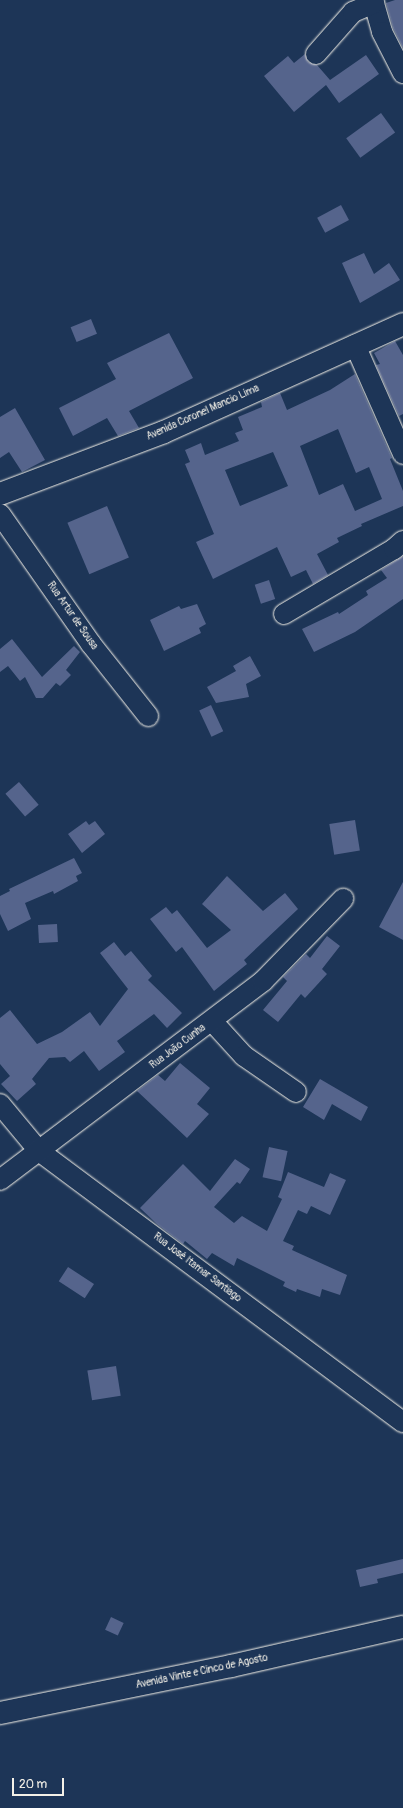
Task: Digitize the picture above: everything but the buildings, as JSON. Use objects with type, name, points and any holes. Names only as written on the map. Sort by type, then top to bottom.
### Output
[{"type":"street","points":[[316,54],[354,12],[374,2],[382,32],[403,73]]},
{"type":"street","name":"Avenida Coronel Mancio Lima","points":[[0,494],[164,432],[403,324]]},
{"type":"street","points":[[355,345],[403,454]]},
{"type":"street","name":"Rua Artur de Sousa","points":[[0,514],[91,644],[148,716]]},
{"type":"street","points":[[284,614],[403,541]]},
{"type":"street","name":"Rua João Cunha","points":[[0,1180],[212,1021],[268,976],[343,899]]},
{"type":"street","points":[[212,1021],[244,1056],[296,1092]]},
{"type":"street","name":"Rua José Itamar Santiago","points":[[0,1104],[39,1150],[403,1422]]},
{"type":"street","name":"Avenida Vinte e Cinco de Agosto","points":[[0,1713],[231,1666],[403,1627]]}]
